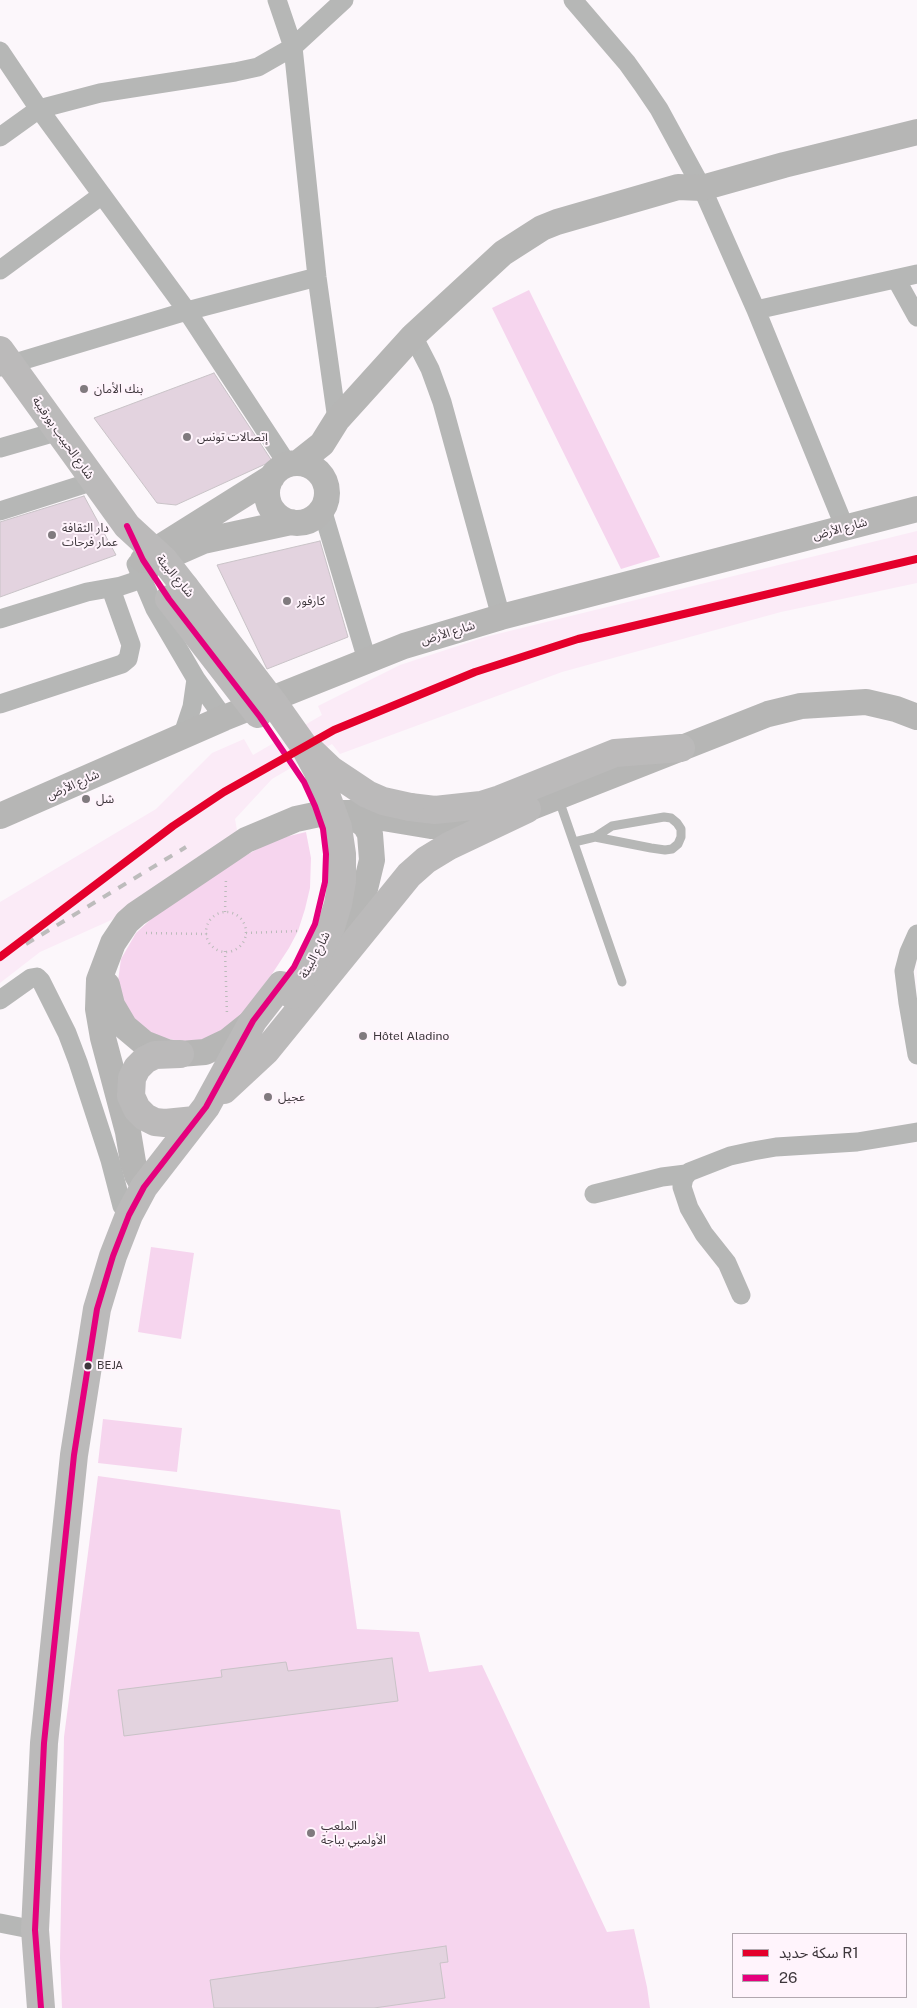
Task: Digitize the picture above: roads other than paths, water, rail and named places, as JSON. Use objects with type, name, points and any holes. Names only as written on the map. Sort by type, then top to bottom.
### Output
[{"type":"main road","points":[[148,564],[322,444],[337,420],[413,336],[503,253],[542,228],[917,116]]},
{"type":"main road","points":[[691,182],[784,165],[917,132]]},
{"type":"main road","name":"شارع الحبيب بورقيبة","points":[[4,360],[59,431],[128,526]]},
{"type":"main road","points":[[148,564],[203,542],[291,522],[303,522],[314,518],[322,509],[327,495],[324,480],[322,444]]},
{"type":"main road","points":[[291,522],[280,518],[272,510],[268,499],[268,488],[286,468],[314,468],[324,480]]},
{"type":"main road","name":"شارع الأرض","points":[[0,816],[224,718],[404,646],[501,617],[917,509]]},
{"type":"main road","name":"شارع البيئة","points":[[41,2008],[35,1930],[44,1743],[74,1456],[97,1308],[112,1256],[144,1186],[295,991],[312,964],[330,927],[338,904],[342,881],[342,854],[338,827],[317,770],[298,737],[177,593],[148,564],[128,526]]},
{"type":"main road","name":"شارع البيئة","points":[[177,593],[288,755],[312,798],[323,830],[326,854],[325,882],[319,910],[305,946],[295,991],[240,1021],[206,1108]]},
{"type":"main road","points":[[144,1186],[134,1162],[125,1094],[98,1009],[99,980],[108,954],[119,932],[136,914],[246,840],[296,818],[324,813],[347,813],[431,826],[458,826],[492,820],[527,809],[768,714],[800,706],[866,702],[896,709],[917,717]]},
{"type":"main road","points":[[298,737],[331,770],[367,794],[384,801],[435,810],[480,805],[500,799],[615,753],[681,748]]},
{"type":"main road","points":[[295,991],[408,875],[426,860],[449,846],[527,809]]},
{"type":"main road","points":[[295,991],[340,948],[356,916],[364,894],[372,860],[370,834],[365,825],[347,813]]},
{"type":"main road","points":[[108,954],[106,980],[108,993],[121,1021],[134,1036],[144,1043],[161,1050],[180,1054]]},
{"type":"main road","points":[[125,1094],[137,1068],[145,1060],[155,1054],[205,1052],[228,1041],[240,1021]]},
{"type":"main road","points":[[125,1094],[145,1117],[155,1122],[165,1123],[206,1108]]},
{"type":"street","points":[[277,0],[293,46],[317,277],[337,420]]},
{"type":"street","points":[[0,137],[39,109],[100,93],[258,67],[293,46],[344,0]]},
{"type":"street","points":[[573,0],[626,62],[659,109],[691,182],[756,310],[845,528]]},
{"type":"street","points":[[0,51],[39,109],[187,311],[286,468]]},
{"type":"street","points":[[0,270],[102,195]]},
{"type":"street","points":[[756,310],[917,274]]},
{"type":"street","points":[[4,360],[317,277]]},
{"type":"street","points":[[896,279],[917,317]]},
{"type":"street","points":[[413,336],[430,369],[442,402],[501,617]]},
{"type":"street","points":[[0,448],[59,431]]},
{"type":"street","points":[[0,511],[94,481]]},
{"type":"street","points":[[322,509],[367,660]]},
{"type":"street","points":[[87,592],[111,589],[133,582],[148,564]]},
{"type":"street","points":[[0,619],[87,592],[148,564]]},
{"type":"street","points":[[148,564],[155,609],[196,678],[224,718]]},
{"type":"street","points":[[0,704],[122,664],[128,659],[131,645],[111,589]]},
{"type":"street","points":[[182,737],[192,707],[196,678]]},
{"type":"street","points":[[917,934],[909,952],[904,971],[917,1055]]},
{"type":"street","points":[[0,1000],[31,978],[39,979],[66,1033],[89,1093],[122,1206],[130,1215]]},
{"type":"street","points":[[89,1093],[125,1094]]},
{"type":"street","points":[[594,1194],[662,1177],[686,1174],[712,1162],[753,1151],[776,1147],[857,1142],[917,1132]]},
{"type":"street","points":[[686,1174],[682,1187],[688,1208],[704,1234],[727,1263],[741,1295]]},
{"type":"street","points":[[0,1923],[35,1930]]},
{"type":"lane","points":[[558,797],[622,982]]},
{"type":"lane","points":[[574,842],[595,837],[612,826],[664,817],[671,818],[681,829],[681,837],[678,844],[665,850],[623,844],[595,837]]},
{"type":"railway","points":[[0,957],[173,826],[224,792],[334,730],[475,672],[578,639],[917,559]]},
{"type":"railway","points":[[26,944],[186,847]]},
{"type":"rail line","name":"R1","points":[[0,957],[173,826],[224,792],[334,730],[475,672],[578,639],[917,559]]},
{"type":"place","name":"بنك الأمان","points":[[84,389]]},
{"type":"place","name":"إتصالات تونس","points":[[187,437]]},
{"type":"place","name":"دار الثقافة عمار فرحات","points":[[52,535]]},
{"type":"place","name":"كارفور","points":[[287,601]]},
{"type":"place","name":"شل","points":[[86,799]]},
{"type":"place","name":"Hôtel Aladino","points":[[363,1036]]},
{"type":"place","name":"عجيل","points":[[268,1097]]},
{"type":"place","name":"BEJA","points":[[88,1366]]},
{"type":"place","name":"الملعب الأولمبي بباجة","points":[[311,1833]]}]
